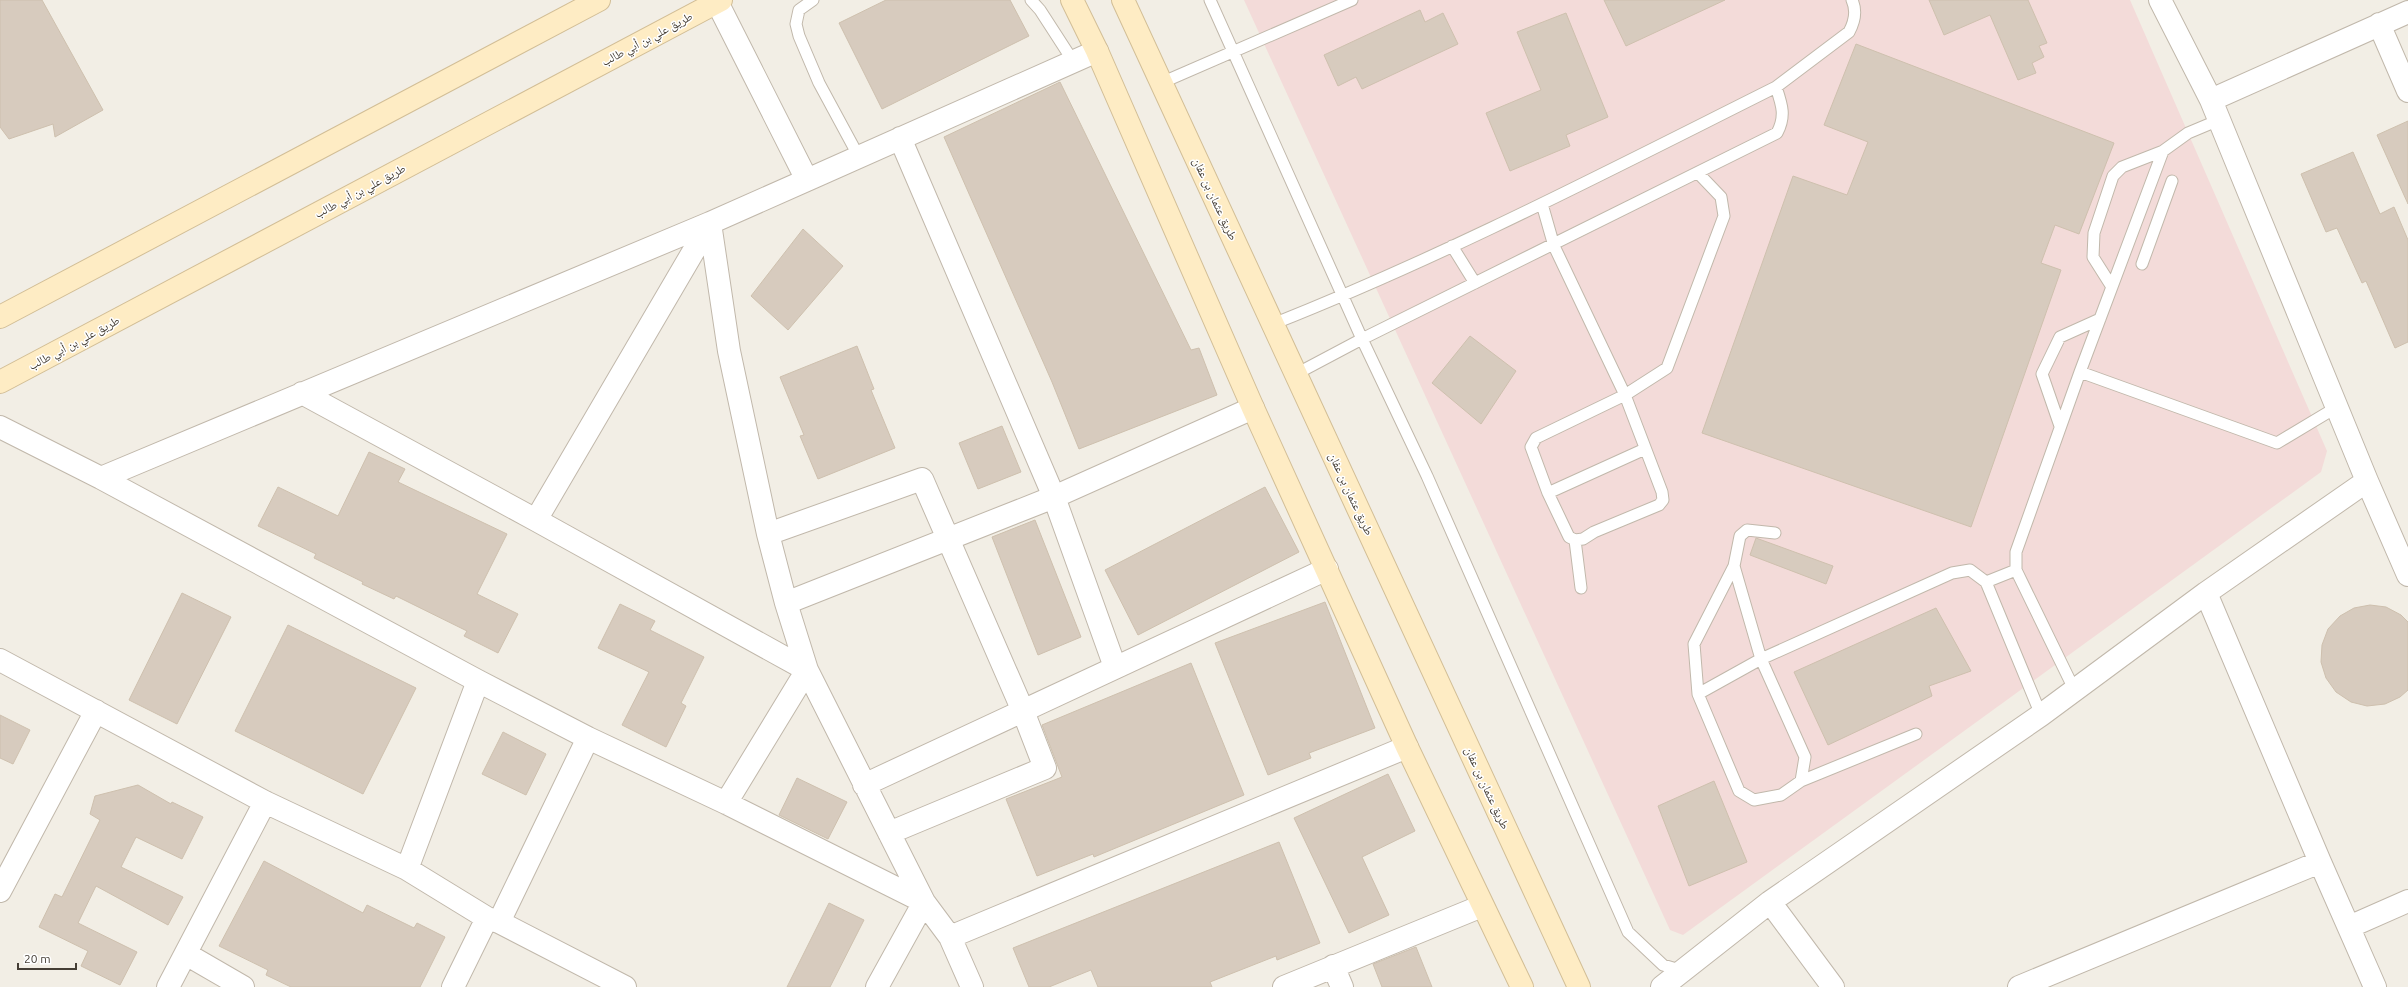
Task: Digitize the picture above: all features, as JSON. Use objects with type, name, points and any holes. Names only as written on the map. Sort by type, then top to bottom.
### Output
[{"type":"main road","points":[[0,317],[600,0]]},
{"type":"main road","points":[[1072,0],[1097,51],[1253,408],[1328,569],[1407,747],[1522,987]]},
{"type":"main road","name":"طريق عثمان بن عفان","points":[[1123,0],[1579,987]]},
{"type":"main road","name":"طريق علي بن أبي طالب","points":[[0,382],[719,1]]},
{"type":"street","points":[[2160,0],[2211,100],[2367,481],[2408,575]]},
{"type":"street","points":[[719,1],[807,180]]},
{"type":"street","points":[[2211,100],[2408,12]]},
{"type":"street","points":[[2379,24],[2408,91]]},
{"type":"street","points":[[101,478],[710,223],[1097,51]]},
{"type":"street","points":[[900,138],[1054,497],[1115,667]]},
{"type":"street","points":[[536,520],[710,223]]},
{"type":"street","points":[[710,223],[729,351],[768,534],[786,603],[807,670],[924,902],[950,937],[972,987]]},
{"type":"street","points":[[302,393],[807,670]]},
{"type":"street","points":[[786,603],[1054,497],[1253,408]]},
{"type":"street","points":[[0,427],[101,478],[478,681],[588,738],[726,803],[924,902]]},
{"type":"street","points":[[768,534],[922,479],[1023,710],[1045,768],[889,833]]},
{"type":"street","points":[[1662,987],[1770,902],[2041,715],[2074,688],[2206,593],[2367,481]]},
{"type":"street","points":[[864,785],[1328,569]]},
{"type":"street","points":[[2206,593],[2320,862],[2375,987]]},
{"type":"street","points":[[0,660],[265,802],[407,868],[493,920],[624,987]]},
{"type":"street","points":[[726,803],[807,670]]},
{"type":"street","points":[[407,868],[478,681]]},
{"type":"street","points":[[0,891],[96,711]]},
{"type":"street","points":[[453,987],[493,920],[588,738]]},
{"type":"street","points":[[950,937],[1407,747]]},
{"type":"street","points":[[168,987],[265,802]]},
{"type":"street","points":[[2019,987],[2320,862]]},
{"type":"street","points":[[877,987],[924,902]]},
{"type":"street","points":[[1770,902],[1833,987]]},
{"type":"street","points":[[2349,927],[2408,902]]},
{"type":"street","points":[[1284,987],[1482,906]]},
{"type":"street","points":[[186,954],[243,987]]},
{"type":"street","points":[[1333,966],[1342,987]]},
{"type":"lane","points":[[813,0],[799,10],[796,24],[799,36],[819,83],[859,157]]},
{"type":"lane","points":[[1031,0],[1040,10],[1073,61]]},
{"type":"lane","points":[[1210,0],[1362,339],[1427,476],[1628,932],[1663,965],[1683,971]]},
{"type":"lane","points":[[1161,83],[1352,0]]},
{"type":"lane","points":[[1273,324],[1344,296],[1542,204],[1776,87],[1849,32],[1853,24],[1856,9],[1852,0]]},
{"type":"lane","points":[[1296,374],[1362,339],[1554,246],[1778,133],[1783,122],[1783,110],[1776,87]]},
{"type":"lane","points":[[2112,287],[2093,257],[2094,233],[2113,176],[2122,167],[2163,152],[2188,133],[2219,120]]},
{"type":"lane","points":[[2074,688],[2016,570],[2016,552],[2060,426],[2163,152]]},
{"type":"lane","points":[[1542,204],[1554,246],[1625,396],[1662,492],[1662,500],[1659,505],[1594,532],[1583,539],[1576,540],[1569,537],[1548,493],[1532,454],[1531,447],[1536,438],[1625,396],[1667,368],[1724,216],[1721,197],[1698,173]]},
{"type":"lane","points":[[2142,264],[2172,181]]},
{"type":"lane","points":[[1452,246],[1475,283]]},
{"type":"lane","points":[[2060,426],[2042,374],[2060,337],[2100,318]]},
{"type":"lane","points":[[2080,372],[2277,443],[2337,407]]},
{"type":"lane","points":[[1548,493],[1645,449]]},
{"type":"lane","points":[[1775,533],[1747,530],[1740,536],[1734,566],[1694,644],[1698,694],[1739,791],[1754,800],[1781,794],[1801,781],[1916,734]]},
{"type":"lane","points":[[1576,540],[1581,588]]},
{"type":"lane","points":[[1734,566],[1761,659],[1805,757],[1801,781]]},
{"type":"lane","points":[[1698,694],[1761,659],[1952,573],[1970,570],[1986,582],[2041,715]]},
{"type":"lane","points":[[1986,582],[2016,570]]},
{"type":"shaded area","points":[[1244,0],[2130,0],[2327,451],[2321,472],[1683,935],[1670,930]]},
{"type":"building","points":[[0,0],[42,0],[103,110],[55,137],[53,124],[9,139],[0,127]]},
{"type":"building","points":[[886,0],[1010,0],[1029,36],[882,109],[839,23]]},
{"type":"building","points":[[1604,0],[1725,0],[1626,46]]},
{"type":"building","points":[[1929,0],[2028,0],[2047,43],[2039,46],[2044,57],[2032,63],[2036,73],[2018,80],[1990,15],[1944,35]]},
{"type":"building","points":[[1420,10],[1425,22],[1443,13],[1458,44],[1362,89],[1356,77],[1338,86],[1324,55]]},
{"type":"building","points":[[1566,13],[1608,117],[1566,135],[1570,146],[1510,171],[1486,113],[1541,90],[1517,32]]},
{"type":"building","points":[[1856,44],[2114,143],[2079,234],[2055,225],[2041,263],[2061,270],[1971,527],[1702,433],[1793,176],[1847,195],[1868,142],[1824,125]]},
{"type":"building","points":[[1060,82],[1191,350],[1199,348],[1217,395],[1079,449],[1052,382],[944,137]]},
{"type":"building","points":[[2408,121],[2408,204],[2377,135]]},
{"type":"building","points":[[2353,152],[2380,214],[2394,207],[2408,240],[2408,342],[2395,348],[2366,281],[2362,283],[2337,228],[2326,232],[2301,174]]},
{"type":"building","points":[[803,229],[843,266],[788,330],[751,296]]},
{"type":"building","points":[[1470,336],[1516,371],[1481,424],[1432,383]]},
{"type":"building","points":[[857,346],[874,389],[871,390],[895,448],[818,479],[800,436],[804,435],[780,377]]},
{"type":"building","points":[[1002,426],[1021,472],[978,489],[959,443]]},
{"type":"building","points":[[369,452],[405,469],[398,482],[507,534],[477,594],[518,614],[498,653],[464,636],[467,631],[396,596],[394,599],[362,584],[363,582],[314,558],[316,554],[258,526],[278,487],[338,516]]},
{"type":"building","points":[[1265,487],[1299,552],[1138,635],[1105,570]]},
{"type":"building","points":[[1035,520],[1081,637],[1038,655],[992,537]]},
{"type":"building","points":[[1756,538],[1833,566],[1826,584],[1750,555]]},
{"type":"building","points":[[182,593],[231,617],[177,724],[129,700]]},
{"type":"building","points":[[1325,602],[1375,728],[1309,753],[1311,758],[1268,775],[1215,643]]},
{"type":"building","points":[[620,604],[655,621],[650,630],[704,657],[681,703],[686,706],[666,747],[622,725],[649,672],[598,648]]},
{"type":"building","points":[[2370,605],[2386,607],[2401,615],[2408,622],[2408,690],[2400,697],[2385,704],[2367,706],[2351,702],[2336,692],[2326,678],[2321,662],[2322,645],[2328,629],[2340,616],[2354,608]]},
{"type":"building","points":[[1936,608],[1971,671],[1929,686],[1932,696],[1828,745],[1794,672]]},
{"type":"building","points":[[288,625],[416,688],[363,794],[235,731]]},
{"type":"building","points":[[1191,663],[1244,795],[1094,857],[1093,854],[1037,876],[1006,799],[1062,777],[1042,725]]},
{"type":"building","points":[[0,715],[30,730],[13,764],[0,758]]},
{"type":"building","points":[[503,732],[546,754],[526,795],[482,774]]},
{"type":"building","points":[[1388,774],[1415,831],[1362,857],[1389,915],[1349,933],[1294,818]]},
{"type":"building","points":[[797,778],[847,802],[828,839],[779,815]]},
{"type":"building","points":[[1714,781],[1747,862],[1689,886],[1658,806]]},
{"type":"building","points":[[138,785],[171,804],[172,802],[203,817],[182,859],[136,837],[121,867],[183,897],[168,925],[96,886],[78,923],[137,952],[120,985],[81,966],[88,951],[39,927],[55,894],[62,897],[100,820],[90,814],[95,796]]},
{"type":"building","points":[[1279,842],[1320,943],[1277,960],[1276,956],[1210,982],[1212,987],[1098,987],[1091,970],[1049,987],[1029,987],[1013,948]]},
{"type":"building","points":[[264,861],[363,913],[367,905],[414,928],[417,923],[445,937],[420,987],[291,987],[266,975],[268,970],[219,946]]},
{"type":"building","points":[[829,903],[864,920],[830,987],[787,987]]},
{"type":"building","points":[[1416,947],[1432,987],[1382,987],[1373,964]]}]
